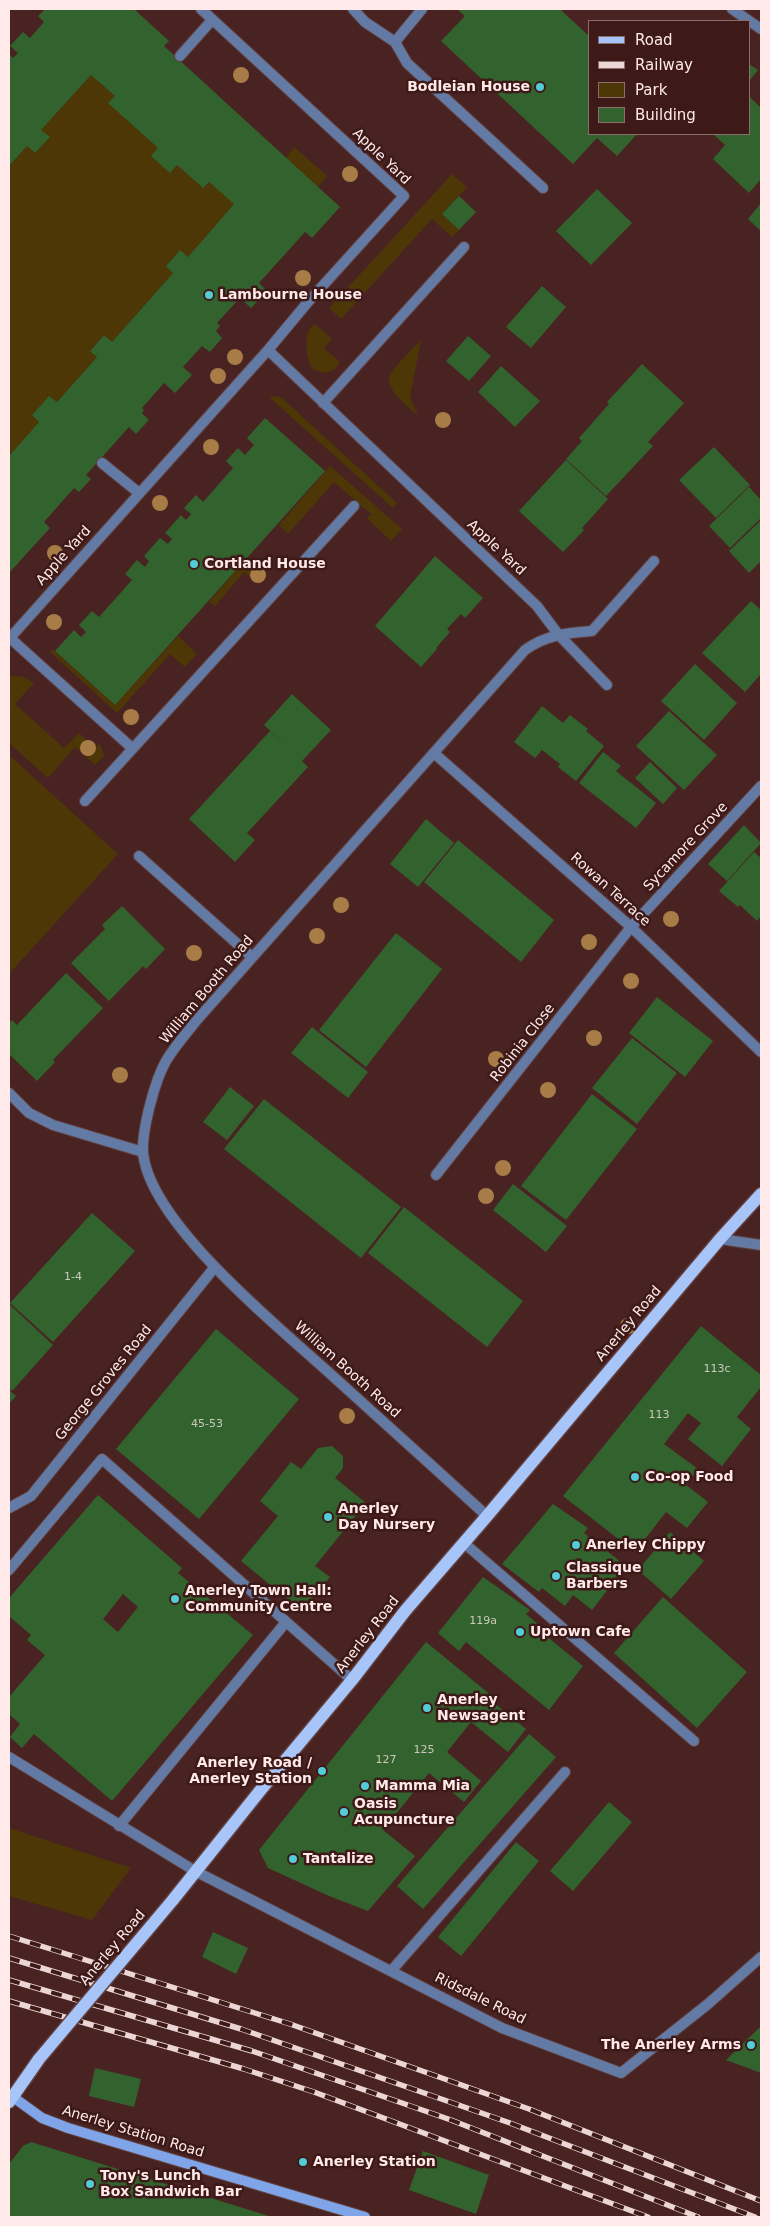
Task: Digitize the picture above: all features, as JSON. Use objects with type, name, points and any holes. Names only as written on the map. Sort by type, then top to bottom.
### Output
[{"type":"main road","name":"Anerley Road","points":[[11,2100],[39,2059],[172,1901],[352,1680],[405,1611],[720,1239],[761,1194]]},
{"type":"street","name":"Apple Yard","points":[[132,748],[10,638],[404,196],[201,9]]},
{"type":"street","points":[[353,9],[365,22],[395,42],[407,63],[543,188]]},
{"type":"street","points":[[395,42],[422,9]]},
{"type":"street","points":[[732,9],[748,20]]},
{"type":"street","points":[[180,56],[212,20]]},
{"type":"street","points":[[750,21],[761,29]]},
{"type":"street","points":[[323,403],[464,247]]},
{"type":"street","name":"Apple Yard","points":[[268,350],[537,606],[558,634]]},
{"type":"street","points":[[102,463],[139,493]]},
{"type":"street","points":[[85,801],[354,506]]},
{"type":"street","name":"William Booth Road","points":[[487,1516],[214,1268],[165,1207],[151,1182],[143,1152],[146,1126],[150,1106],[166,1061],[196,1022],[526,650],[539,641],[558,634],[592,631],[654,561]]},
{"type":"street","points":[[558,634],[607,685]]},
{"type":"street","name":"Rowan Terrace","points":[[435,754],[631,927],[761,1052]]},
{"type":"street","name":"Sycamore Grove","points":[[631,927],[761,786]]},
{"type":"street","points":[[139,856],[252,957]]},
{"type":"street","name":"Robinia Close","points":[[436,1175],[631,927]]},
{"type":"street","points":[[9,1093],[29,1113],[53,1125],[143,1152]]},
{"type":"street","points":[[720,1239],[761,1245]]},
{"type":"street","name":"George Groves Road","points":[[9,1508],[31,1496],[214,1268]]},
{"type":"street","points":[[9,1570],[102,1459],[352,1680]]},
{"type":"street","points":[[464,1543],[694,1740]]},
{"type":"street","points":[[119,1826],[286,1622]]},
{"type":"street","name":"Ridsdale Road","points":[[9,1757],[195,1871],[392,1970],[502,2028],[621,2073],[708,2004],[761,1957]]},
{"type":"street","points":[[392,1970],[565,1772]]},
{"type":"street","name":"Anerley Station Road","points":[[11,2100],[42,2118],[68,2128],[364,2217]]},
{"type":"green space","points":[[91,75],[115,96],[109,103],[158,148],[170,172],[177,165],[203,188],[209,182],[234,204],[188,257],[179,250],[166,266],[173,273],[112,342],[104,335],[90,350],[97,357],[57,402],[49,396],[32,415],[39,422],[9,456],[9,166],[27,146],[35,153],[49,138],[41,130]]},
{"type":"green space","points":[[294,147],[327,176],[318,187],[286,158]]},
{"type":"green space","points":[[452,174],[467,187],[442,214],[459,230],[452,237],[432,219],[341,319],[329,308]]},
{"type":"green space","points":[[315,324],[332,339],[324,348],[340,362],[335,369],[326,373],[313,370],[308,359],[306,339]]},
{"type":"green space","points":[[421,340],[410,397],[418,416],[395,393],[390,385],[390,378],[399,363]]},
{"type":"green space","points":[[269,397],[282,398],[397,503],[393,508]]},
{"type":"green space","points":[[330,466],[402,529],[391,541],[367,518],[371,514],[334,482],[288,534],[279,525]]},
{"type":"green space","points":[[248,557],[267,574],[259,584],[244,572],[215,606],[209,602]]},
{"type":"green space","points":[[178,636],[197,654],[185,667],[170,654],[117,713],[50,652],[52,649],[115,705]]},
{"type":"green space","points":[[9,675],[23,677],[34,683],[15,704],[64,748],[79,733],[95,748],[100,743],[104,756],[95,765],[75,747],[48,778],[9,743]]},
{"type":"green space","points":[[9,755],[118,854],[9,974]]},
{"type":"green space","points":[[9,1828],[131,1868],[92,1920],[9,1896]]},
{"type":"building","name":"Lambourne House","points":[[45,9],[134,9],[169,41],[164,46],[340,207],[312,238],[305,232],[259,283],[267,291],[251,308],[240,298],[217,323],[220,326],[216,331],[222,338],[210,352],[202,346],[183,367],[192,375],[175,393],[164,383],[142,408],[144,410],[142,413],[149,420],[136,434],[129,427],[86,475],[91,479],[79,492],[74,488],[44,522],[50,528],[9,573],[9,456],[39,422],[32,415],[49,396],[57,402],[97,357],[90,351],[104,335],[112,342],[173,273],[166,266],[180,250],[188,257],[234,204],[209,182],[203,188],[177,165],[170,173],[151,156],[158,148],[108,103],[115,96],[91,75],[41,130],[50,137],[35,153],[27,146],[9,166],[9,54],[13,58],[18,53],[10,46],[23,32],[30,38],[44,22],[38,16]]},
{"type":"building","name":"Bodleian House","points":[[457,9],[560,9],[588,35],[588,135],[636,135],[617,156],[597,138],[573,164],[441,41],[465,16]]},
{"type":"building","points":[[750,65],[758,70],[750,80]]},
{"type":"building","points":[[750,97],[761,108],[761,179],[749,193],[713,159],[725,145],[714,135],[750,135]]},
{"type":"building","points":[[597,189],[632,223],[591,265],[556,231]]},
{"type":"building","points":[[459,196],[476,212],[459,230],[442,214]]},
{"type":"building","points":[[761,203],[761,231],[748,219]]},
{"type":"building","points":[[542,286],[566,307],[531,348],[506,327]]},
{"type":"building","points":[[468,336],[491,356],[469,381],[446,361]]},
{"type":"building","points":[[642,364],[684,403],[648,442],[653,446],[606,496],[566,459],[582,441],[579,438],[609,404],[607,402]]},
{"type":"building","points":[[501,366],[540,401],[515,427],[478,392]]},
{"type":"building","name":"Cortland House","points":[[265,418],[325,471],[115,705],[55,651],[74,630],[81,637],[86,632],[79,625],[92,611],[99,617],[132,580],[125,574],[137,560],[145,567],[149,561],[144,556],[160,538],[168,544],[172,539],[165,533],[181,515],[186,520],[191,514],[184,508],[196,495],[203,502],[233,468],[226,461],[238,448],[245,455],[254,445],[247,438]]},
{"type":"building","points":[[714,447],[750,485],[716,518],[679,480]]},
{"type":"building","points":[[566,460],[608,499],[582,528],[584,530],[563,552],[519,511]]},
{"type":"building","points":[[749,487],[761,500],[761,518],[730,548],[709,526]]},
{"type":"building","points":[[761,520],[761,561],[749,573],[729,551]]},
{"type":"building","points":[[435,556],[483,598],[465,618],[461,614],[447,629],[450,632],[421,667],[375,626]]},
{"type":"building","points":[[751,601],[761,610],[761,674],[745,692],[702,653]]},
{"type":"building","points":[[695,664],[737,703],[704,740],[661,701]]},
{"type":"building","points":[[292,694],[331,730],[302,761],[308,767],[247,833],[255,840],[235,862],[189,819],[270,731],[290,749],[264,725]]},
{"type":"building","points":[[542,706],[563,723],[570,715],[588,729],[586,731],[604,746],[576,781],[558,767],[560,764],[542,750],[535,758],[514,742]]},
{"type":"building","points":[[669,711],[717,755],[684,790],[636,746]]},
{"type":"building","points":[[603,752],[621,766],[616,771],[656,803],[636,828],[579,783]]},
{"type":"building","points":[[650,762],[677,788],[663,804],[635,778]]},
{"type":"building","points":[[426,819],[454,843],[418,887],[390,864]]},
{"type":"building","points":[[744,825],[761,843],[727,881],[708,864]]},
{"type":"building","points":[[458,840],[554,920],[521,962],[424,882]]},
{"type":"building","points":[[754,852],[761,858],[761,916],[757,921],[740,905],[738,907],[719,891]]},
{"type":"building","points":[[122,906],[165,949],[146,969],[143,966],[109,1001],[71,963],[105,929],[102,925]]},
{"type":"building","points":[[396,933],[442,969],[366,1067],[319,1030]]},
{"type":"building","points":[[66,973],[103,1008],[53,1060],[55,1062],[37,1081],[9,1054],[9,1023],[12,1020],[17,1025]]},
{"type":"building","points":[[657,997],[713,1041],[685,1077],[629,1033]]},
{"type":"building","points":[[312,1027],[368,1072],[348,1098],[291,1053]]},
{"type":"building","points":[[632,1038],[677,1073],[637,1124],[592,1088]]},
{"type":"building","points":[[230,1087],[254,1106],[227,1140],[203,1122]]},
{"type":"building","points":[[592,1094],[637,1129],[566,1220],[521,1186]]},
{"type":"building","points":[[264,1099],[401,1207],[361,1258],[224,1149]]},
{"type":"building","points":[[513,1184],[567,1226],[546,1252],[493,1210]]},
{"type":"building","points":[[404,1207],[523,1301],[487,1347],[368,1253]]},
{"type":"building","points":[[92,1213],[135,1251],[53,1342],[10,1303]]},
{"type":"building","points":[[9,1304],[53,1345],[12,1391],[9,1388]]},
{"type":"building","points":[[701,1326],[761,1375],[761,1387],[737,1417],[751,1429],[722,1466],[688,1439],[701,1423],[688,1413],[664,1444],[698,1469],[686,1485],[708,1502],[687,1528],[666,1512],[635,1552],[563,1496]]},
{"type":"building","points":[[216,1329],[299,1399],[199,1519],[116,1449]]},
{"type":"building","points":[[9,1390],[16,1396],[9,1404]]},
{"type":"building","points":[[332,1446],[343,1456],[343,1468],[335,1478],[366,1503],[315,1566],[330,1577],[302,1611],[241,1561],[278,1516],[260,1501],[291,1462],[301,1469],[318,1448]]},
{"type":"building","points":[[98,1495],[182,1568],[178,1573],[253,1635],[112,1801],[34,1734],[22,1748],[10,1737],[20,1724],[9,1714],[9,1697],[45,1655],[27,1640],[31,1635],[9,1616],[9,1598]],"holes":[[[123,1594],[138,1607],[118,1632],[103,1619]]]},
{"type":"building","points":[[553,1504],[588,1528],[584,1533],[626,1566],[592,1610],[573,1595],[565,1606],[542,1588],[539,1592],[502,1564]]},
{"type":"building","points":[[670,1532],[704,1561],[671,1599],[638,1570]]},
{"type":"building","points":[[483,1577],[530,1610],[526,1614],[546,1631],[544,1634],[583,1666],[549,1710],[466,1642],[459,1651],[438,1633]]},
{"type":"building","points":[[663,1597],[747,1672],[697,1728],[614,1653]]},
{"type":"building","points":[[426,1642],[492,1696],[489,1699],[526,1729],[508,1752],[471,1722],[447,1752],[481,1781],[464,1802],[429,1773],[383,1830],[415,1856],[368,1911],[329,1896],[268,1868],[259,1850]]},
{"type":"building","points":[[529,1734],[556,1757],[423,1909],[397,1886]]},
{"type":"building","points":[[609,1802],[632,1822],[573,1891],[550,1871]]},
{"type":"building","points":[[516,1842],[539,1861],[461,1956],[438,1937]]},
{"type":"building","points":[[213,1932],[248,1948],[236,1974],[202,1957]]},
{"type":"building","name":"The Anerley Arms","points":[[761,2026],[761,2073],[726,2060],[757,2030]]},
{"type":"building","points":[[95,2068],[141,2079],[134,2107],[89,2096]]},
{"type":"building","points":[[31,2142],[272,2217],[9,2217],[9,2164],[23,2146]]},
{"type":"building","points":[[423,2151],[489,2175],[476,2214],[409,2190]]},
{"type":"railway","points":[[9,1936],[290,2024],[529,2109],[761,2201]]},
{"type":"railway","points":[[9,1958],[241,2029],[510,2123],[755,2217]]},
{"type":"railway","points":[[9,1980],[252,2051],[451,2120],[698,2217]]},
{"type":"railway","points":[[9,2001],[244,2069],[314,2092],[648,2217]]},
{"type":"place","name":"Bodleian House","points":[[540,87]]},
{"type":"place","name":"Lambourne House","points":[[209,295]]},
{"type":"place","name":"Cortland House","points":[[194,564]]},
{"type":"place","name":"Co-op Food","points":[[635,1477]]},
{"type":"place","name":"Anerley Day Nursery","points":[[328,1517]]},
{"type":"place","name":"Anerley Chippy","points":[[576,1545]]},
{"type":"place","name":"Classique Barbers","points":[[556,1576]]},
{"type":"place","name":"Anerley Town Hall: Community Centre","points":[[175,1599]]},
{"type":"place","name":"Uptown Cafe","points":[[520,1632]]},
{"type":"place","name":"Anerley Newsagent","points":[[427,1708]]},
{"type":"place","name":"Anerley Road / Anerley Station","points":[[322,1771]]},
{"type":"place","name":"Mamma Mia","points":[[365,1786]]},
{"type":"place","name":"Oasis Acupuncture","points":[[344,1812]]},
{"type":"place","name":"Tantalize","points":[[293,1859]]},
{"type":"place","name":"The Anerley Arms","points":[[751,2045]]},
{"type":"place","name":"Anerley Station","points":[[303,2162]]},
{"type":"place","name":"Tony's Lunch Box Sandwich Bar","points":[[90,2184]]}]
